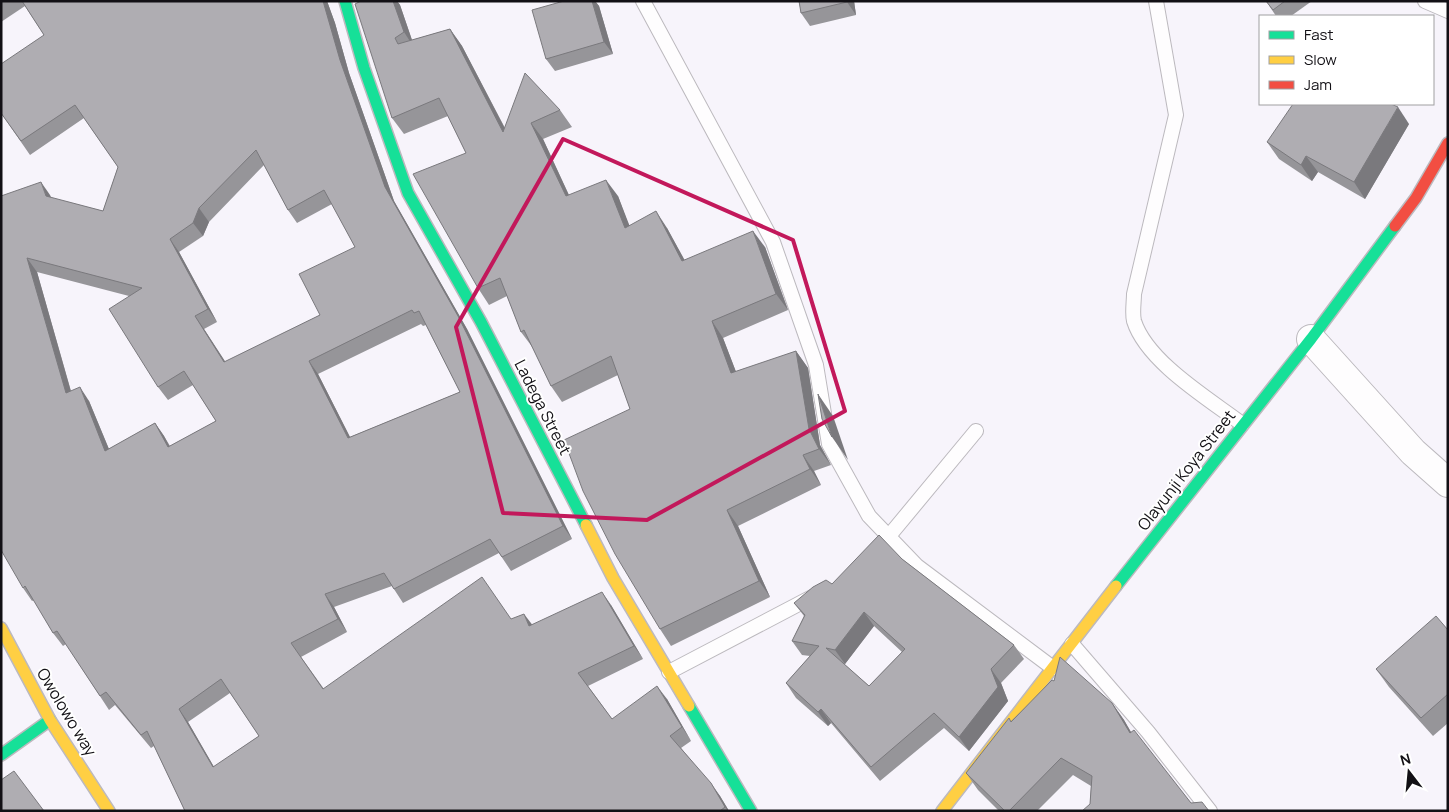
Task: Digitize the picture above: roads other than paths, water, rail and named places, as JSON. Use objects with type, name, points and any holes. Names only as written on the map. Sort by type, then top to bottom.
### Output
[{"type":"street","name":"Ladega Street","points":[[345,1],[364,68],[408,194],[481,322],[613,578],[751,811]]},
{"type":"street","name":"Olayunji Koya Street","points":[[942,811],[1242,424],[1311,339],[1416,198],[1448,143]]},
{"type":"street","points":[[1311,339],[1413,452],[1448,483]]},
{"type":"street","name":"Owolowo way","points":[[1,628],[50,720],[109,811]]},
{"type":"street","points":[[1,755],[50,720]]},
{"type":"lane","points":[[644,1],[773,242],[816,365],[829,444],[869,516],[917,566],[1052,668]]},
{"type":"lane","points":[[1156,1],[1176,115],[1134,294],[1134,320],[1151,350],[1177,376],[1242,424]]},
{"type":"lane","points":[[1425,1],[1448,11]]},
{"type":"lane","points":[[877,549],[890,537],[976,431]]},
{"type":"lane","points":[[669,672],[821,592]]},
{"type":"lane","points":[[1072,644],[1148,732],[1210,811]]}]
